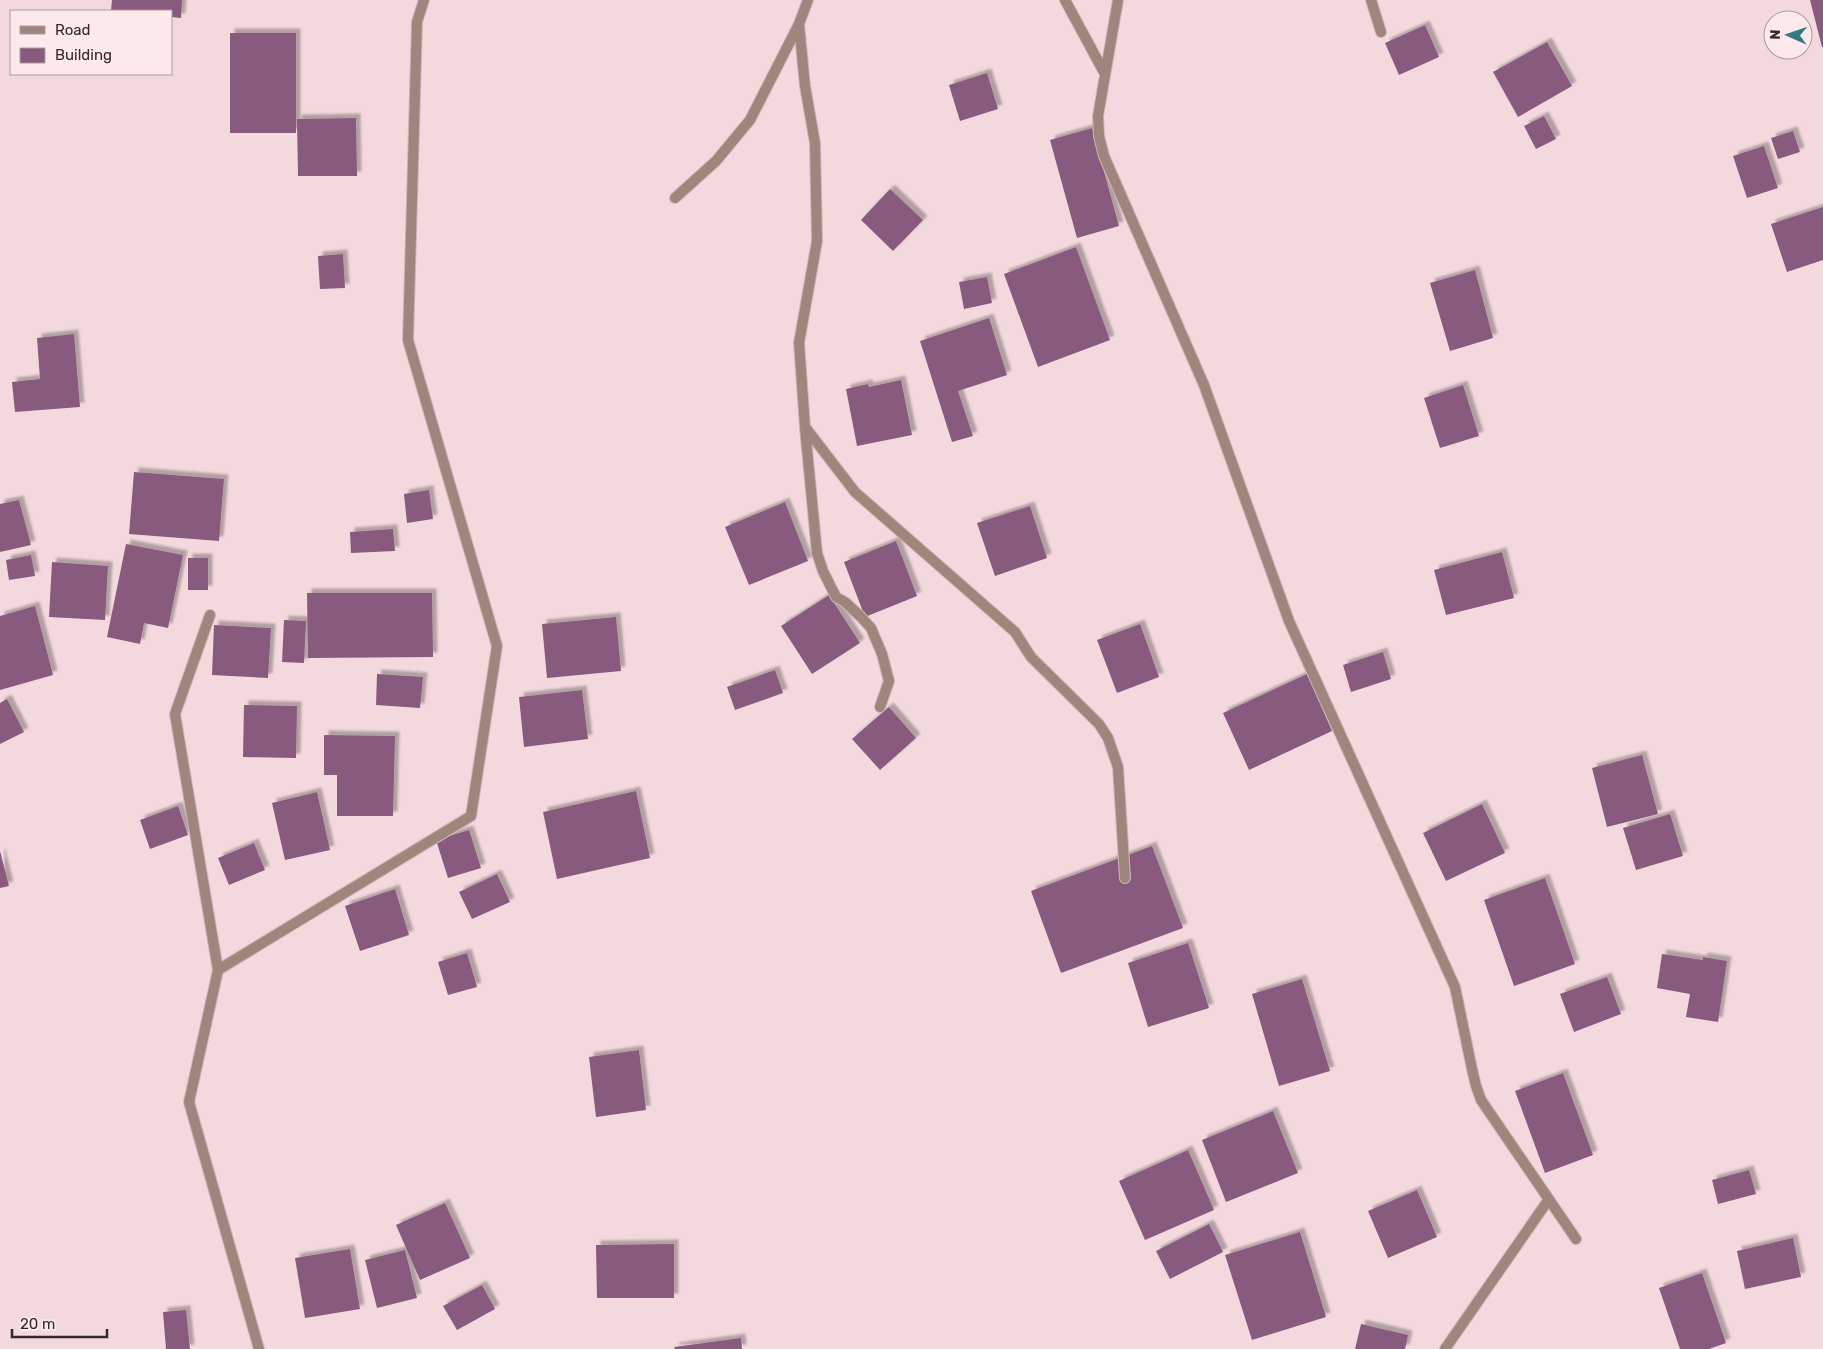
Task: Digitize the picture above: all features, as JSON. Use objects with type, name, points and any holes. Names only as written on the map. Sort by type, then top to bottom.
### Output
[{"type":"street","points":[[218,970],[472,816],[497,646],[408,340],[417,22],[424,0]]},
{"type":"street","points":[[675,198],[716,161],[750,120],[799,24],[808,0]]},
{"type":"street","points":[[1065,0],[1106,74]]},
{"type":"street","points":[[1118,0],[1098,116],[1098,136],[1104,156],[1204,385],[1289,621],[1455,986],[1476,1086],[1482,1100],[1576,1239]]},
{"type":"street","points":[[1372,0],[1381,32]]},
{"type":"street","points":[[799,24],[814,143],[818,241],[799,343],[817,553],[823,571],[836,597],[846,602],[871,628],[882,654],[889,681],[880,707]]},
{"type":"street","points":[[805,427],[855,492],[1015,632],[1031,657],[1099,724],[1108,738],[1118,767],[1125,878]]},
{"type":"street","points":[[210,615],[175,714],[218,970],[189,1102],[259,1349]]},
{"type":"street","points":[[1445,1349],[1549,1199]]},
{"type":"building","points":[[112,0],[182,0],[181,18],[172,17],[172,10],[111,10]]},
{"type":"building","points":[[1810,0],[1823,0],[1823,47],[1822,47]]},
{"type":"building","points":[[1425,25],[1439,57],[1399,75],[1385,43]]},
{"type":"building","points":[[230,33],[296,33],[296,133],[230,133]]},
{"type":"building","points":[[1547,42],[1572,86],[1518,117],[1493,72]]},
{"type":"building","points":[[987,73],[998,109],[960,121],[949,85]]},
{"type":"building","points":[[1544,116],[1556,139],[1536,149],[1524,126]]},
{"type":"building","points":[[356,118],[357,176],[298,176],[297,119]]},
{"type":"building","points":[[1092,128],[1119,226],[1077,238],[1050,140]]},
{"type":"building","points":[[1793,131],[1800,152],[1778,159],[1771,138]]},
{"type":"building","points":[[1764,146],[1778,188],[1747,198],[1733,156]]},
{"type":"building","points":[[890,189],[923,220],[893,251],[861,220]]},
{"type":"building","points":[[1823,207],[1823,260],[1787,272],[1771,224]]},
{"type":"building","points":[[1076,247],[1110,340],[1038,367],[1004,274]]},
{"type":"building","points":[[343,254],[345,288],[320,289],[318,256]]},
{"type":"building","points":[[1475,270],[1493,338],[1450,351],[1430,283]]},
{"type":"building","points":[[987,277],[992,303],[964,309],[959,282]]},
{"type":"building","points":[[989,318],[1007,375],[958,391],[973,436],[952,442],[920,341]]},
{"type":"building","points":[[74,334],[80,407],[15,412],[12,382],[40,379],[37,338]]},
{"type":"building","points":[[901,380],[912,435],[857,446],[846,389],[868,384],[869,387]]},
{"type":"building","points":[[1463,385],[1479,436],[1440,448],[1424,398]]},
{"type":"building","points":[[134,472],[224,479],[219,541],[129,534]]},
{"type":"building","points":[[429,490],[433,519],[407,523],[404,494]]},
{"type":"building","points":[[19,500],[31,545],[0,552],[0,504]]},
{"type":"building","points":[[785,502],[808,561],[749,585],[725,527]]},
{"type":"building","points":[[1030,506],[1047,558],[995,576],[977,523]]},
{"type":"building","points":[[393,529],[395,551],[351,553],[350,532]]},
{"type":"building","points":[[896,541],[917,596],[865,617],[844,562]]},
{"type":"building","points":[[126,544],[183,555],[168,628],[144,623],[140,644],[107,637]]},
{"type":"building","points":[[1502,552],[1514,598],[1446,615],[1434,570]]},
{"type":"building","points":[[31,555],[35,576],[9,580],[6,560]]},
{"type":"building","points":[[188,558],[208,558],[208,590],[188,590]]},
{"type":"building","points":[[52,562],[108,566],[105,620],[49,617]]},
{"type":"building","points":[[307,593],[432,593],[433,657],[308,658]]},
{"type":"building","points":[[829,595],[860,643],[812,674],[781,626]]},
{"type":"building","points":[[35,606],[53,675],[0,690],[0,616]]},
{"type":"building","points":[[616,617],[621,671],[547,678],[542,624]]},
{"type":"building","points":[[284,620],[306,621],[304,663],[282,662]]},
{"type":"building","points":[[1140,624],[1159,677],[1117,693],[1097,640]]},
{"type":"building","points":[[214,625],[271,628],[268,678],[212,675]]},
{"type":"building","points":[[1383,652],[1391,679],[1351,692],[1343,665]]},
{"type":"building","points":[[775,670],[783,693],[735,710],[727,687]]},
{"type":"building","points":[[377,674],[423,677],[420,708],[376,705]]},
{"type":"building","points":[[1307,674],[1332,731],[1249,770],[1223,713]]},
{"type":"building","points":[[582,690],[588,739],[524,747],[519,697]]},
{"type":"building","points":[[7,699],[24,732],[0,744],[0,703]]},
{"type":"building","points":[[244,705],[297,706],[296,758],[243,757]]},
{"type":"building","points":[[889,707],[916,738],[880,770],[852,739]]},
{"type":"building","points":[[324,735],[395,736],[393,816],[337,816],[337,775],[324,775]]},
{"type":"building","points":[[1642,755],[1658,814],[1607,827],[1592,768]]},
{"type":"building","points":[[636,791],[650,858],[557,879],[543,812]]},
{"type":"building","points":[[317,792],[330,850],[285,860],[272,803]]},
{"type":"building","points":[[1482,804],[1505,853],[1446,881],[1423,833]]},
{"type":"building","points":[[178,806],[188,835],[150,849],[140,820]]},
{"type":"building","points":[[1670,814],[1683,856],[1636,870],[1623,828]]},
{"type":"building","points":[[469,830],[481,868],[448,878],[436,840]]},
{"type":"building","points":[[254,843],[265,870],[229,885],[218,858]]},
{"type":"building","points":[[1152,846],[1183,928],[1061,973],[1031,891]]},
{"type":"building","points":[[0,851],[9,886],[0,888]]},
{"type":"building","points":[[497,874],[510,902],[472,919],[459,892]]},
{"type":"building","points":[[1545,878],[1575,964],[1514,986],[1484,900]]},
{"type":"building","points":[[395,889],[409,935],[360,951],[345,906]]},
{"type":"building","points":[[1188,943],[1209,1008],[1148,1027],[1128,963]]},
{"type":"building","points":[[467,953],[477,987],[448,995],[438,962]]},
{"type":"building","points":[[1662,954],[1703,960],[1703,957],[1727,961],[1718,1022],[1686,1017],[1690,994],[1657,988]]},
{"type":"building","points":[[1607,977],[1621,1014],[1574,1032],[1560,994]]},
{"type":"building","points":[[1302,979],[1330,1071],[1279,1086],[1252,994]]},
{"type":"building","points":[[639,1050],[646,1110],[596,1117],[589,1057]]},
{"type":"building","points":[[1563,1073],[1593,1155],[1545,1173],[1515,1091]]},
{"type":"building","points":[[1273,1111],[1298,1173],[1226,1202],[1202,1140]]},
{"type":"building","points":[[1188,1150],[1214,1210],[1145,1240],[1119,1181]]},
{"type":"building","points":[[1749,1170],[1756,1194],[1718,1204],[1712,1180]]},
{"type":"building","points":[[1417,1190],[1437,1237],[1388,1258],[1368,1211]]},
{"type":"building","points":[[445,1203],[470,1258],[420,1280],[396,1225]]},
{"type":"building","points":[[1209,1224],[1223,1252],[1170,1279],[1156,1251]]},
{"type":"building","points":[[1300,1232],[1326,1317],[1252,1340],[1225,1255]]},
{"type":"building","points":[[1793,1238],[1801,1277],[1745,1289],[1737,1251]]},
{"type":"building","points":[[674,1244],[674,1298],[597,1298],[596,1245]]},
{"type":"building","points":[[350,1249],[360,1309],[305,1318],[295,1258]]},
{"type":"building","points":[[405,1250],[417,1298],[377,1308],[365,1260]]},
{"type":"building","points":[[1702,1273],[1726,1343],[1709,1349],[1680,1349],[1659,1288]]},
{"type":"building","points":[[482,1285],[495,1309],[457,1330],[443,1306]]},
{"type":"building","points":[[186,1310],[190,1349],[166,1349],[163,1312]]},
{"type":"building","points":[[1361,1324],[1408,1335],[1405,1349],[1355,1349]]},
{"type":"building","points":[[741,1338],[742,1349],[675,1349],[674,1347]]}]
